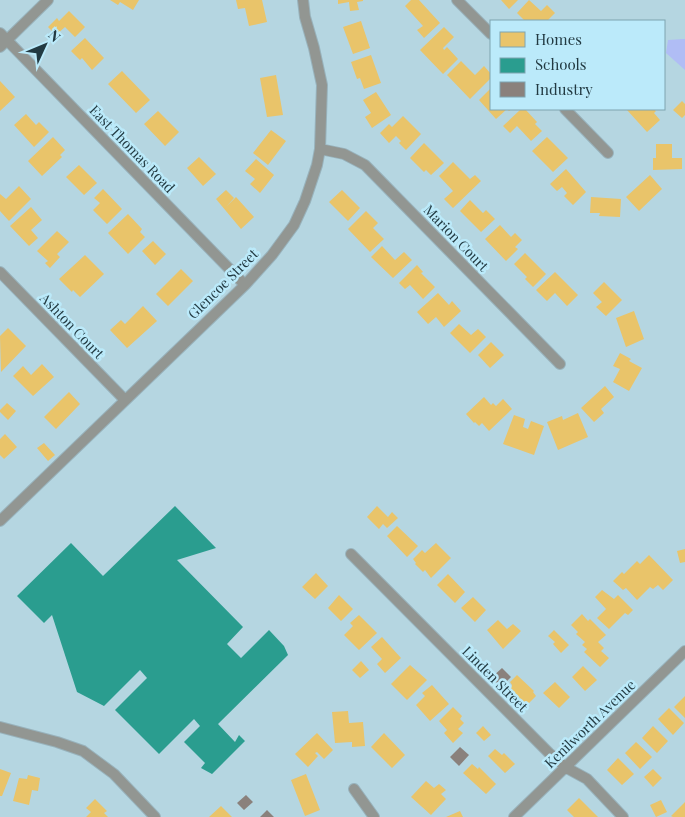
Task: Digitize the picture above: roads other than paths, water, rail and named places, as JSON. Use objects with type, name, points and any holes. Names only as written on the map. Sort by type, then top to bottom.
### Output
[{"type":"street","points":[[2,40],[48,0]]},
{"type":"street","name":"Glencoe Street","points":[[2,515],[245,285],[272,255],[294,225],[311,186],[320,149],[322,85],[305,18],[303,0]]},
{"type":"street","points":[[457,0],[490,33]]},
{"type":"street","name":"East Thomas Road","points":[[2,40],[245,285]]},
{"type":"street","points":[[565,110],[608,153]]},
{"type":"street","name":"Marion Court","points":[[320,149],[344,154],[365,166],[560,364]]},
{"type":"street","name":"Ashton Court","points":[[0,272],[125,400]]},
{"type":"street","name":"Linden Street","points":[[351,554],[549,753],[566,767],[587,779],[624,817]]},
{"type":"street","name":"Kenilworth Avenue","points":[[514,817],[685,651]]},
{"type":"street","points":[[0,728],[83,750],[114,774],[155,817]]},
{"type":"street","points":[[354,788],[374,817]]},
{"type":"water","points":[[685,39],[685,70],[666,53],[668,40]]}]
